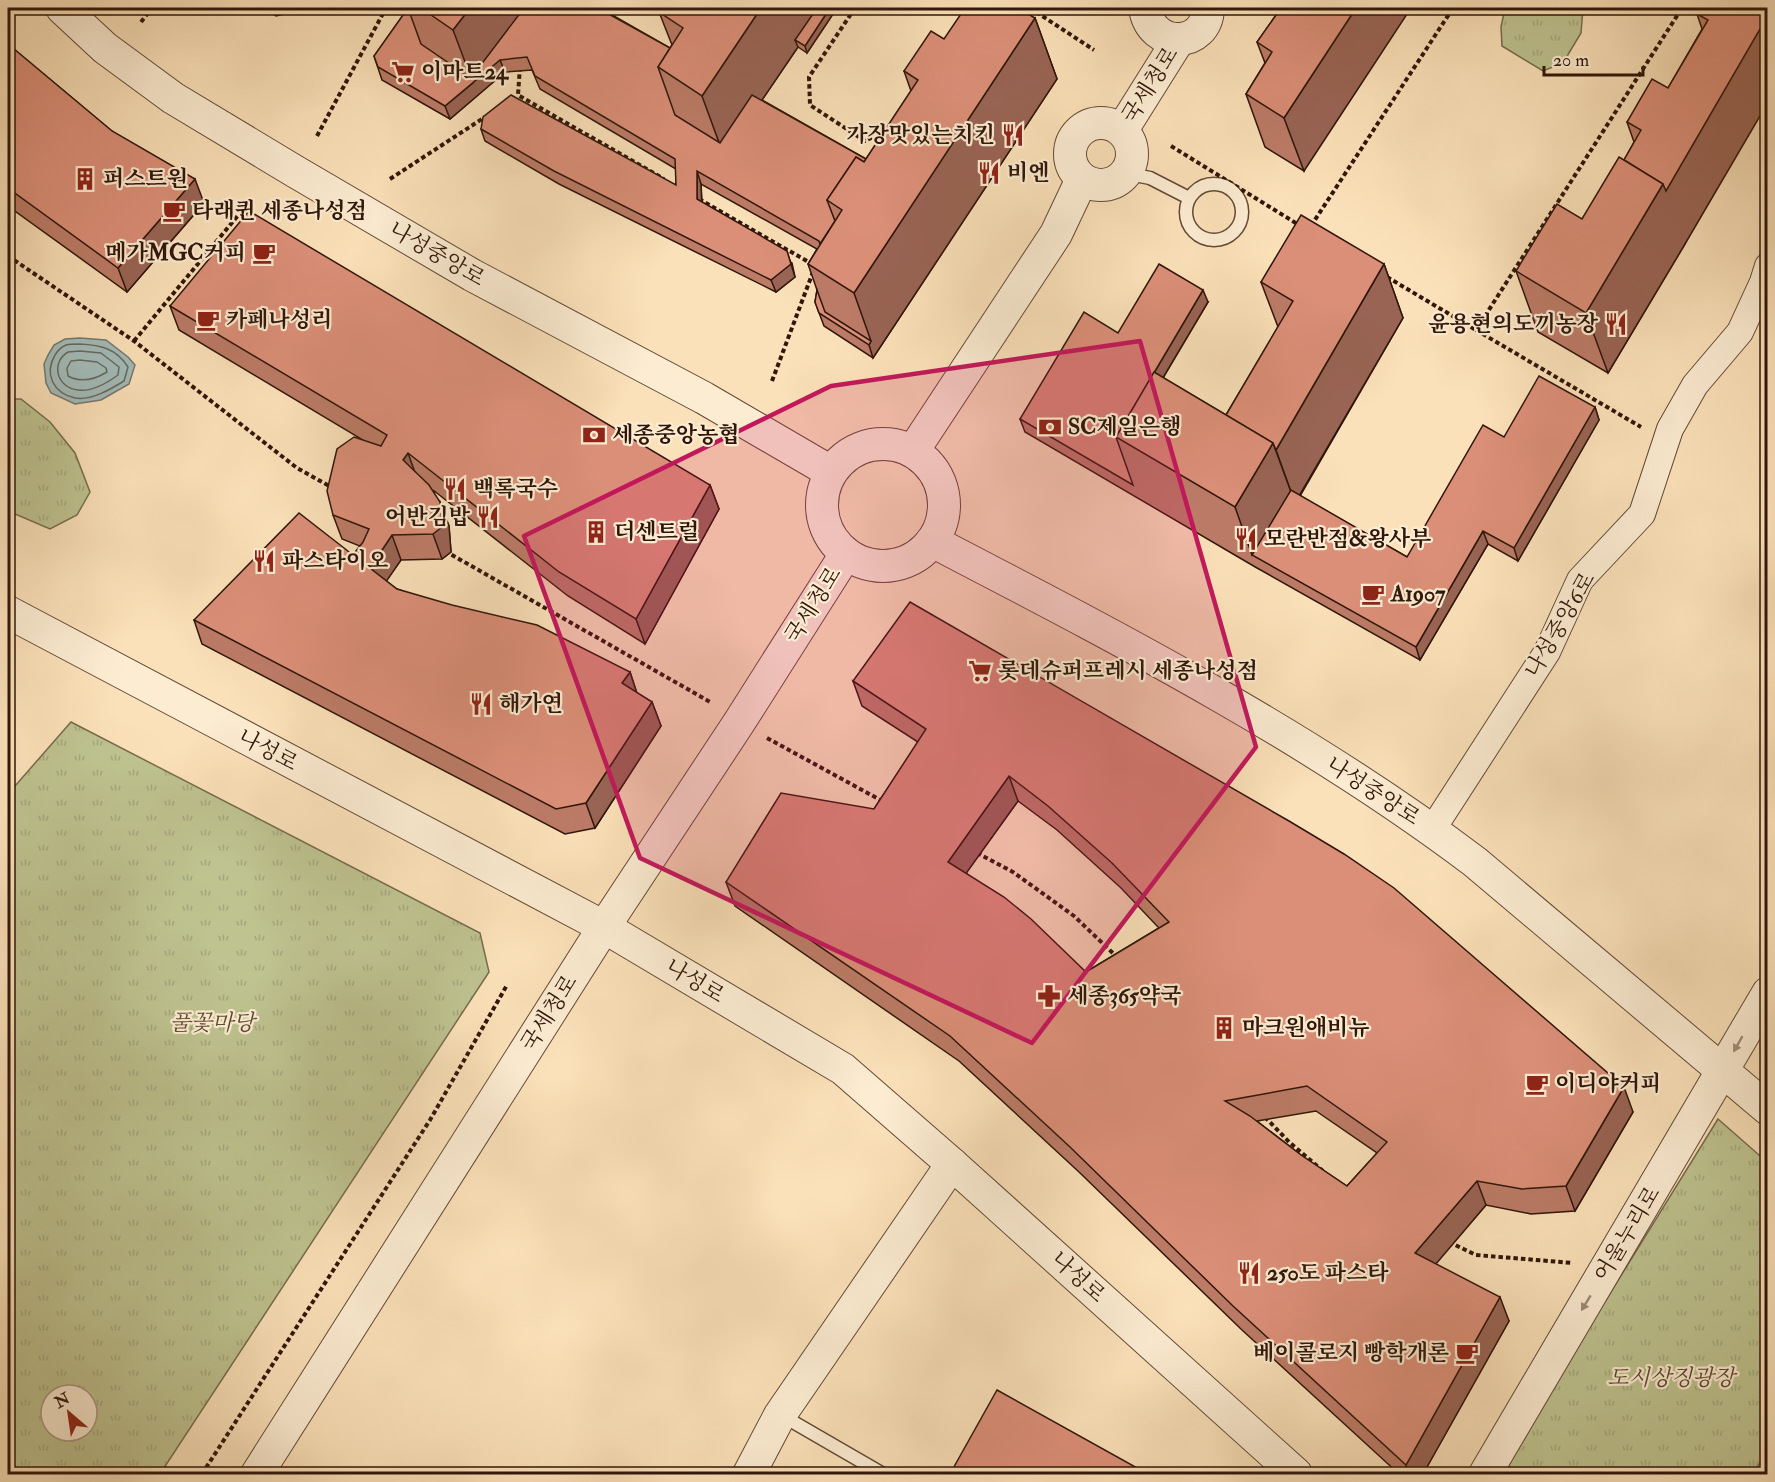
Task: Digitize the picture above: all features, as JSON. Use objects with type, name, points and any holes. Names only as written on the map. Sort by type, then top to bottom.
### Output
[{"type":"street","name":"나성중앙로","points":[[62,8],[105,48],[173,98],[472,274],[704,398],[831,472]]},
{"type":"street","points":[[1145,8],[1151,26],[1168,38],[1179,39],[1198,32],[1204,23],[1208,8]]},
{"type":"street","name":"국세청로","points":[[1122,130],[1179,39]]},
{"type":"street","points":[[1103,122],[1122,130],[1132,148],[1131,159],[1125,173],[1113,183],[1102,185],[1082,180],[1075,172],[1069,154],[1076,134],[1083,128],[1103,122]]},
{"type":"street","points":[[913,451],[1056,234],[1082,180]]},
{"type":"street","name":"나성중앙6로","points":[[1432,830],[1547,652],[1580,580],[1642,514],[1670,429],[1695,385],[1740,332],[1763,282],[1767,266]]},
{"type":"street","points":[[886,444],[913,451],[929,464],[940,482],[944,502],[942,523],[932,541],[918,555],[901,563],[882,566],[863,562],[846,554],[833,541],[825,525],[822,507],[824,489],[831,472],[843,458],[859,448],[886,444]]},
{"type":"street","name":"나성중앙로","points":[[932,541],[1148,655],[1282,733],[1432,830],[1475,862],[1767,1109]]},
{"type":"street","name":"국세청로","points":[[257,1474],[604,927],[740,721],[846,554]]},
{"type":"street","name":"나성로","points":[[8,612],[604,927],[843,1069],[952,1164],[1296,1474]]},
{"type":"street","name":"어울누리로","points":[[1485,1474],[1767,993]]},
{"type":"street","points":[[749,1474],[780,1415],[952,1164]]},
{"type":"lane","points":[[1125,173],[1150,178],[1189,198]]},
{"type":"lane","points":[[1211,184],[1228,187],[1240,201],[1241,218],[1237,227],[1222,238],[1213,239],[1201,236],[1190,225],[1186,217],[1189,198],[1195,191],[1211,184]]},
{"type":"lane","points":[[780,1415],[883,1474]]},
{"type":"path","points":[[141,22],[152,8]]},
{"type":"path","points":[[317,136],[386,8]]},
{"type":"path","points":[[855,8],[809,77],[810,105],[865,141],[893,126]]},
{"type":"path","points":[[1030,8],[1094,50]]},
{"type":"path","points":[[1171,146],[1308,230],[1453,8]]},
{"type":"path","points":[[1476,330],[1682,8]]},
{"type":"path","points":[[518,95],[520,64]]},
{"type":"path","points":[[508,102],[518,95]]},
{"type":"path","points":[[518,95],[672,183]]},
{"type":"path","points":[[390,179],[489,114]]},
{"type":"path","points":[[692,195],[815,266],[772,381]]},
{"type":"path","points":[[134,341],[245,207]]},
{"type":"path","points":[[8,256],[134,341],[297,468],[339,492]]},
{"type":"path","points":[[1377,272],[1646,430]]},
{"type":"path","points":[[443,550],[693,691]]},
{"type":"path","points":[[781,747],[887,804]]},
{"type":"path","points":[[971,849],[1013,872],[1074,916],[1118,958]]},
{"type":"path","points":[[202,1474],[430,1120],[507,985]]},
{"type":"path","points":[[1265,1116],[1289,1142],[1331,1177]]},
{"type":"path","points":[[1446,1241],[1476,1255],[1572,1263]]},
{"type":"highlighted area","points":[[1140,341],[1256,747],[1032,1043],[640,858],[524,536],[831,386]]},
{"type":"green space","points":[[1505,8],[1583,8],[1581,33],[1563,63],[1543,71],[1502,46],[1501,27]]},
{"type":"green space","points":[[8,399],[21,399],[50,422],[75,453],[90,492],[77,515],[50,529],[8,511]]},
{"type":"green space","name":"풀꽃마당","points":[[71,722],[480,933],[489,972],[160,1474],[8,1474],[8,794]]},
{"type":"green space","name":"도시상징광장","points":[[1718,1119],[1767,1162],[1768,1450],[1753,1474],[1498,1474]]},
{"type":"water","points":[[65,339],[106,340],[128,357],[135,365],[129,384],[101,400],[75,404],[51,393],[46,383],[44,364],[48,355],[54,345]]},
{"type":"building","points":[[408,8],[421,44],[471,78],[524,8],[598,8],[670,48],[658,67],[675,115],[720,143],[752,95],[866,159],[864,162],[856,157],[827,200],[835,221],[820,244],[819,241],[697,171],[697,199],[787,251],[791,264],[771,280],[554,171],[481,129],[483,117],[511,95],[676,185],[675,159],[535,76],[527,57],[500,60],[445,106],[378,67],[374,56]]},
{"type":"building","points":[[421,8],[470,8],[453,30]]},
{"type":"building","points":[[662,8],[761,8],[702,96],[658,67],[683,28],[659,12]]},
{"type":"building","points":[[817,8],[830,8],[805,46],[795,40]]},
{"type":"building","points":[[965,8],[1018,8],[1035,18],[854,293],[808,264],[842,210],[827,200],[856,157],[864,162],[918,80],[904,71],[931,31],[944,39]]},
{"type":"building","points":[[1281,8],[1356,8],[1284,118],[1246,94],[1272,52],[1257,42]]},
{"type":"building","points":[[1701,8],[1767,8],[1767,17],[1666,191],[1663,184],[1624,160],[1641,130],[1627,122],[1652,79],[1668,88],[1708,20],[1697,14]]},
{"type":"building","name":"퍼스트원","points":[[8,44],[112,131],[195,179],[118,268],[8,188]]},
{"type":"building","points":[[1619,157],[1663,184],[1586,313],[1516,271],[1557,204],[1582,219]]},
{"type":"building","name":"더센트럴","points":[[249,211],[710,485],[636,619],[559,572],[408,453],[403,460],[429,485],[440,502],[442,527],[433,534],[392,535],[370,568],[397,589],[537,625],[630,672],[622,683],[652,702],[586,803],[556,809],[194,620],[299,513],[353,555],[369,529],[333,515],[327,491],[337,449],[354,437],[381,446],[387,435],[170,306]]},
{"type":"building","points":[[1301,215],[1384,264],[1276,450],[1273,443],[1226,415],[1293,301],[1261,282]]},
{"type":"building","points":[[1159,264],[1203,290],[1116,437],[1133,485],[1020,419],[1084,312],[1118,333]]},
{"type":"building","points":[[817,290],[825,312],[871,341],[869,345],[819,313],[815,302]]},
{"type":"building","points":[[1154,372],[1273,443],[1235,507],[1116,437]]},
{"type":"building","points":[[1539,376],[1595,407],[1514,548],[1483,531],[1416,647],[1252,555],[1291,490],[1407,557],[1483,425],[1504,437]]},
{"type":"building","name":"마크원애비뉴","points":[[910,602],[1344,854],[1394,888],[1624,1087],[1566,1186],[1522,1189],[1477,1181],[1415,1253],[1500,1297],[1406,1465],[1233,1306],[1070,1147],[950,1036],[726,882],[781,793],[874,809],[926,729],[853,681]],"holes":[[[1009,776],[1048,806],[1112,863],[1169,922],[1086,972],[1031,919],[1004,897],[948,862]],[[1307,1086],[1387,1142],[1347,1186],[1250,1116],[1225,1101]]]},
{"type":"building","points":[[997,1390],[1148,1474],[950,1474]]},
{"type":"place","name":"이마트24","points":[[403,72]]},
{"type":"place","name":"가장맛있는치킨","points":[[1013,135]]},
{"type":"place","name":"비엔","points":[[989,173]]},
{"type":"place","name":"퍼스트원","points":[[85,179]]},
{"type":"place","name":"타래퀸 세종나성점","points":[[174,211]]},
{"type":"place","name":"메가MGC커피","points":[[264,253]]},
{"type":"place","name":"카페나성리","points":[[208,320]]},
{"type":"place","name":"윤용현의도끼농장","points":[[1616,324]]},
{"type":"place","name":"SC제일은행","points":[[1050,427]]},
{"type":"place","name":"세종중앙농협","points":[[594,435]]},
{"type":"place","name":"백록국수","points":[[455,489]]},
{"type":"place","name":"어반김밥","points":[[488,517]]},
{"type":"place","name":"더센트럴","points":[[596,532]]},
{"type":"place","name":"모란반점&왕사부","points":[[1246,539]]},
{"type":"place","name":"파스타이오","points":[[264,561]]},
{"type":"place","name":"A1907","points":[[1373,594]]},
{"type":"place","name":"롯데슈퍼프레시 세종나성점","points":[[980,671]]},
{"type":"place","name":"해가연","points":[[481,704]]},
{"type":"place","name":"세종365약국","points":[[1049,996]]},
{"type":"place","name":"마크원애비뉴","points":[[1224,1028]]},
{"type":"place","name":"이디야커피","points":[[1537,1084]]},
{"type":"place","name":"250도 파스타","points":[[1249,1273]]},
{"type":"place","name":"베이콜로지 빵학개론","points":[[1467,1353]]}]
